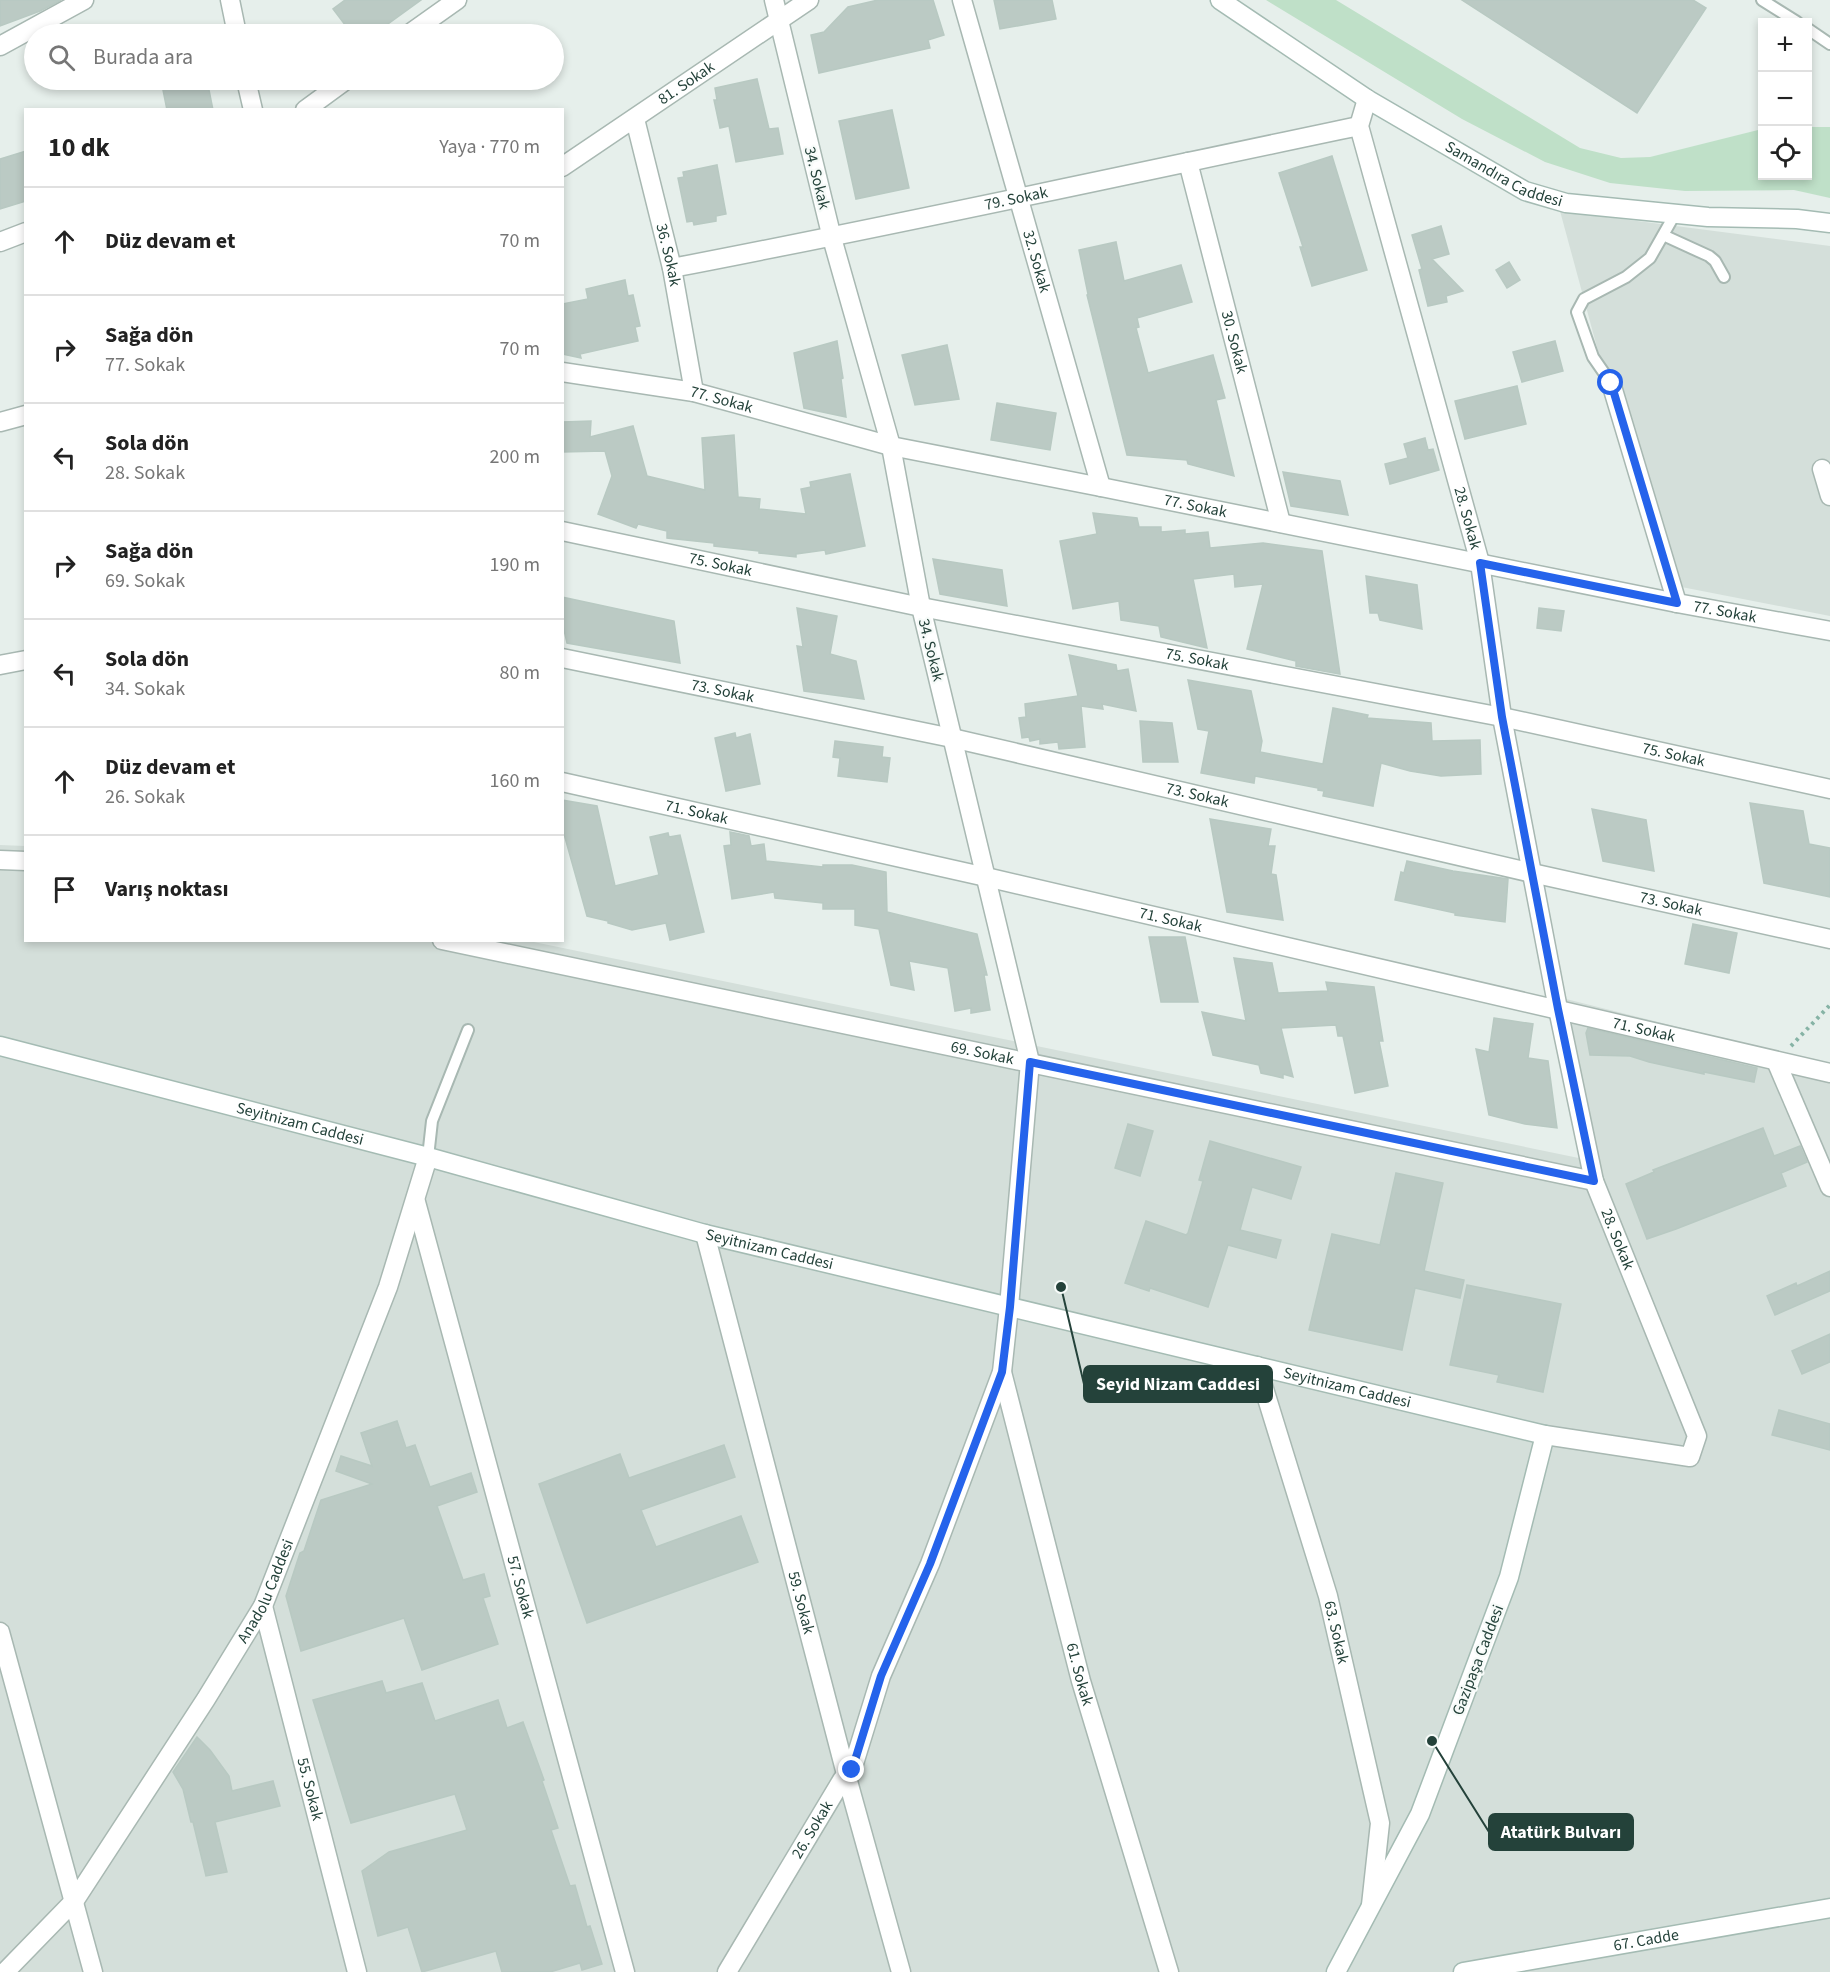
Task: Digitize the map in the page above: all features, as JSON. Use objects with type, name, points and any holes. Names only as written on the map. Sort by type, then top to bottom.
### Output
[{"type":"street","points":[[40,24],[84,0]]},
{"type":"street","points":[[230,0],[235,24]]},
{"type":"street","points":[[423,24],[457,0]]},
{"type":"street","name":"34. Sokak","points":[[774,0],[832,238],[891,447],[921,607],[1030,1062],[1010,1307]]},
{"type":"street","name":"81. Sokak","points":[[564,166],[809,0]]},
{"type":"street","name":"32. Sokak","points":[[962,0],[1101,487]]},
{"type":"street","name":"Samandıra Caddesi","points":[[1220,0],[1367,99],[1525,191],[1566,203],[1708,217],[1797,219],[1830,223]]},
{"type":"street","points":[[0,46],[24,33]]},
{"type":"street","points":[[248,90],[253,108]]},
{"type":"street","points":[[307,108],[332,90]]},
{"type":"street","points":[[1359,126],[1367,99]]},
{"type":"street","name":"36. Sokak","points":[[635,119],[672,268],[694,392]]},
{"type":"street","name":"79. Sokak","points":[[672,268],[832,238],[1359,126]]},
{"type":"street","name":"28. Sokak","points":[[1359,126],[1480,563],[1502,717],[1558,1009],[1594,1181],[1697,1436],[1690,1457],[1545,1435]]},
{"type":"street","name":"30. Sokak","points":[[1188,162],[1281,523]]},
{"type":"street","points":[[0,242],[24,233]]},
{"type":"street","name":"77. Sokak","points":[[564,372],[694,392],[891,447],[1677,603],[1830,631]]},
{"type":"street","points":[[1611,383],[1677,603]]},
{"type":"street","points":[[0,422],[24,416]]},
{"type":"street","points":[[1822,468],[1830,496]]},
{"type":"street","name":"75. Sokak","points":[[564,531],[921,607],[1502,717],[1830,789]]},
{"type":"street","name":"73. Sokak","points":[[564,658],[952,738],[1532,873],[1830,939]]},
{"type":"street","points":[[0,665],[24,660]]},
{"type":"street","name":"71. Sokak","points":[[564,782],[986,877],[1830,1073]]},
{"type":"street","points":[[0,860],[24,861]]},
{"type":"street","name":"69. Sokak","points":[[452,942],[1594,1181]]},
{"type":"street","name":"Seyitnizam Caddesi","points":[[0,1046],[428,1157],[705,1234],[1545,1435]]},
{"type":"street","points":[[1776,1061],[1830,1186]]},
{"type":"street","name":"Anadolu Caddesi","points":[[6,1972],[75,1900],[206,1699],[263,1606],[388,1287],[428,1157]]},
{"type":"street","name":"57. Sokak","points":[[416,1202],[625,1972]]},
{"type":"street","name":"59. Sokak","points":[[705,1234],[846,1774],[901,1972]]},
{"type":"street","name":"26. Sokak","points":[[726,1972],[846,1774],[852,1770],[881,1676],[930,1564],[1002,1372],[1010,1307]]},
{"type":"street","name":"63. Sokak","points":[[1257,1366],[1328,1596],[1380,1823],[1371,1906]]},
{"type":"street","name":"61. Sokak","points":[[1002,1372],[1081,1681],[1169,1972]]},
{"type":"street","name":"Gazipaşa Caddesi","points":[[1336,1972],[1420,1814],[1509,1577],[1545,1435]]},
{"type":"street","name":"55. Sokak","points":[[263,1606],[357,1972]]},
{"type":"street","points":[[0,1632],[93,1972]]},
{"type":"street","name":"67. Cadde","points":[[1463,1972],[1830,1908]]},
{"type":"lane","points":[[1762,0],[1791,18]]},
{"type":"lane","points":[[1812,32],[1830,44]]},
{"type":"lane","points":[[1611,383],[1593,357],[1576,312],[1584,298],[1640,268],[1650,258],[1675,214]]},
{"type":"lane","points":[[1663,235],[1709,256],[1715,261],[1724,277]]},
{"type":"lane","points":[[428,1157],[432,1121],[468,1030]]},
{"type":"path","points":[[1776,1061],[1830,1005]]},
{"type":"shaded area","points":[[1560,211],[1830,246],[1830,616],[1661,583]]},
{"type":"shaded area","points":[[0,845],[24,846],[24,942],[534,942],[1598,1162],[1562,998],[1830,1065],[1830,1972],[0,1972]]},
{"type":"green space","points":[[1266,0],[1336,0],[1580,148],[1621,158],[1650,157],[1758,130],[1758,180],[1812,180],[1812,127],[1830,127],[1830,198],[1794,190],[1685,191],[1610,183],[1545,162],[1462,119]]},
{"type":"building","points":[[0,0],[61,0],[40,11],[0,26]]},
{"type":"building","points":[[345,0],[421,0],[388,24],[344,24],[333,9]]},
{"type":"building","points":[[878,0],[933,0],[944,35],[928,40],[930,48],[819,73],[811,35],[824,32],[848,7]]},
{"type":"building","points":[[994,0],[1052,0],[1056,19],[1000,29]]},
{"type":"building","points":[[1462,0],[1693,0],[1706,8],[1637,113]]},
{"type":"building","points":[[757,79],[769,129],[778,128],[783,154],[736,162],[729,126],[720,128],[714,100],[717,100],[715,88]]},
{"type":"building","points":[[163,90],[209,90],[213,108],[167,108]]},
{"type":"building","points":[[892,110],[909,188],[856,199],[839,121]]},
{"type":"building","points":[[24,152],[24,202],[0,209],[0,159]]},
{"type":"building","points":[[1332,156],[1367,270],[1312,286],[1300,247],[1303,247],[1279,173]]},
{"type":"building","points":[[717,165],[726,214],[716,216],[716,221],[694,225],[693,221],[687,222],[678,178],[684,177],[683,172]]},
{"type":"building","points":[[1441,226],[1449,254],[1432,259],[1463,291],[1446,296],[1447,302],[1428,306],[1419,270],[1422,269],[1412,235]]},
{"type":"building","points":[[1116,242],[1124,281],[1181,265],[1192,302],[1137,318],[1139,327],[1136,328],[1148,373],[1213,355],[1225,398],[1216,400],[1234,476],[1188,464],[1187,460],[1127,455],[1087,295],[1079,250]]},
{"type":"building","points":[[1509,262],[1520,280],[1507,288],[1496,270]]},
{"type":"building","points":[[625,280],[628,296],[633,295],[640,326],[635,327],[638,341],[580,354],[581,358],[564,354],[564,304],[588,299],[586,289]]},
{"type":"building","points":[[837,341],[846,417],[804,408],[794,353]]},
{"type":"building","points":[[1555,341],[1563,371],[1522,382],[1513,352]]},
{"type":"building","points":[[947,345],[959,399],[915,405],[902,355]]},
{"type":"building","points":[[1517,386],[1526,424],[1465,439],[1455,401]]},
{"type":"building","points":[[997,403],[1056,413],[1050,450],[991,440]]},
{"type":"building","points":[[591,421],[590,437],[633,426],[647,476],[705,490],[702,438],[734,435],[738,497],[760,499],[759,509],[806,514],[801,489],[811,487],[810,482],[850,474],[865,546],[826,554],[825,550],[796,554],[796,557],[759,553],[759,551],[714,546],[714,543],[667,538],[667,531],[638,524],[636,528],[598,514],[612,476],[605,451],[564,452],[564,422]]},
{"type":"building","points":[[1425,438],[1428,450],[1433,449],[1439,470],[1390,484],[1385,464],[1408,458],[1404,444]]},
{"type":"building","points":[[1283,472],[1340,481],[1348,515],[1291,506]]},
{"type":"building","points":[[1093,513],[1137,518],[1139,527],[1161,527],[1161,532],[1185,530],[1185,534],[1208,532],[1210,548],[1263,543],[1322,551],[1340,674],[1296,666],[1296,661],[1247,649],[1263,584],[1235,587],[1234,574],[1193,579],[1207,648],[1161,637],[1159,626],[1121,620],[1119,601],[1073,609],[1060,541],[1097,534]]},
{"type":"building","points":[[933,559],[1002,570],[1007,606],[940,594]]},
{"type":"building","points":[[1366,576],[1417,585],[1422,629],[1380,620],[1378,613],[1370,613]]},
{"type":"building","points":[[564,597],[674,621],[680,663],[567,643],[564,630]]},
{"type":"building","points":[[797,608],[837,616],[830,654],[856,661],[864,699],[804,691],[797,646],[803,647]]},
{"type":"building","points":[[1539,608],[1564,611],[1561,631],[1537,628]]},
{"type":"building","points":[[1069,655],[1116,665],[1117,671],[1128,669],[1136,711],[1102,704],[1103,709],[1081,706],[1085,747],[1059,749],[1058,742],[1040,744],[1040,739],[1030,741],[1029,737],[1022,738],[1019,718],[1026,717],[1025,704],[1078,696]]},
{"type":"building","points":[[1188,680],[1251,691],[1262,741],[1260,752],[1323,764],[1333,708],[1368,715],[1367,718],[1431,723],[1432,741],[1480,740],[1481,774],[1441,776],[1381,763],[1373,806],[1323,796],[1324,791],[1318,788],[1255,776],[1254,783],[1201,773],[1209,731],[1198,729]]},
{"type":"building","points":[[1140,721],[1172,723],[1178,762],[1143,762]]},
{"type":"building","points":[[735,733],[736,738],[750,734],[760,784],[726,791],[715,738]]},
{"type":"building","points":[[835,741],[883,747],[882,757],[890,758],[887,782],[838,776],[840,758],[833,757]]},
{"type":"building","points":[[564,800],[597,806],[615,886],[659,875],[650,837],[668,833],[669,837],[680,835],[704,932],[670,940],[666,923],[632,930],[587,916],[564,834]]},
{"type":"building","points":[[1750,803],[1803,811],[1809,844],[1830,848],[1830,897],[1764,883]]},
{"type":"building","points":[[1592,809],[1646,820],[1654,871],[1603,861]]},
{"type":"building","points":[[1210,819],[1271,829],[1268,846],[1275,846],[1271,874],[1276,875],[1283,920],[1227,912]]},
{"type":"building","points":[[730,832],[749,836],[751,846],[764,844],[766,861],[823,867],[823,865],[852,865],[886,872],[887,912],[977,934],[987,975],[984,975],[990,1010],[971,1013],[971,1008],[955,1011],[948,968],[909,961],[914,990],[891,985],[879,929],[855,925],[855,909],[823,909],[823,903],[775,898],[774,892],[732,899],[724,846],[731,845]]},
{"type":"building","points":[[1407,861],[1508,879],[1505,922],[1455,915],[1455,913],[1395,900],[1401,872],[1404,873]]},
{"type":"building","points":[[1693,924],[1737,933],[1729,973],[1685,964]]},
{"type":"building","points":[[1149,937],[1185,937],[1198,1002],[1161,1002]]},
{"type":"building","points":[[1234,958],[1272,963],[1278,993],[1328,991],[1326,982],[1374,987],[1383,1041],[1379,1041],[1388,1086],[1355,1093],[1343,1036],[1338,1036],[1336,1025],[1281,1028],[1293,1077],[1283,1074],[1283,1078],[1261,1073],[1259,1065],[1213,1055],[1202,1012],[1246,1021]]},
{"type":"building","points":[[1494,1018],[1533,1024],[1528,1058],[1548,1061],[1557,1128],[1525,1124],[1489,1115],[1476,1049],[1489,1052]]},
{"type":"building","points":[[1588,1028],[1757,1068],[1754,1082],[1704,1072],[1704,1074],[1630,1056],[1590,1055],[1586,1033]]},
{"type":"building","points":[[1128,1124],[1153,1131],[1140,1176],[1115,1168]]},
{"type":"building","points":[[1763,1128],[1774,1156],[1800,1146],[1807,1162],[1781,1173],[1786,1186],[1647,1239],[1626,1184],[1654,1172],[1653,1170]]},
{"type":"building","points":[[1210,1141],[1301,1167],[1291,1199],[1252,1187],[1240,1230],[1281,1240],[1276,1258],[1228,1245],[1208,1307],[1150,1288],[1149,1291],[1125,1283],[1146,1221],[1186,1235],[1188,1233],[1203,1181],[1199,1180]]},
{"type":"building","points":[[1396,1173],[1443,1183],[1424,1271],[1464,1280],[1460,1298],[1415,1288],[1402,1350],[1309,1330],[1332,1234],[1380,1245]]},
{"type":"building","points":[[1830,1271],[1830,1291],[1775,1315],[1767,1296]]},
{"type":"building","points":[[1467,1285],[1561,1304],[1543,1392],[1497,1382],[1499,1375],[1450,1365]]},
{"type":"building","points":[[1830,1334],[1830,1362],[1802,1374],[1792,1351]]},
{"type":"building","points":[[1779,1410],[1830,1424],[1830,1450],[1772,1435]]},
{"type":"building","points":[[397,1421],[406,1448],[415,1445],[430,1487],[471,1473],[477,1492],[437,1506],[463,1580],[484,1574],[490,1596],[483,1598],[498,1644],[422,1670],[404,1618],[301,1651],[286,1596],[321,1500],[372,1484],[336,1471],[341,1456],[372,1466],[361,1433]]},
{"type":"building","points":[[724,1445],[735,1477],[641,1510],[656,1547],[741,1516],[758,1562],[587,1623],[539,1484],[620,1454],[629,1478]]},
{"type":"building","points":[[382,1681],[386,1693],[422,1683],[435,1721],[498,1700],[507,1728],[523,1722],[558,1828],[551,1830],[570,1886],[575,1885],[587,1927],[590,1926],[602,1964],[582,1970],[580,1963],[550,1972],[502,1972],[496,1951],[422,1972],[408,1927],[378,1936],[362,1871],[389,1852],[467,1830],[455,1794],[351,1823],[313,1700]]},
{"type":"building","points":[[197,1737],[210,1750],[229,1776],[232,1791],[273,1781],[280,1806],[215,1822],[227,1872],[206,1876],[183,1789],[173,1772]]},
{"type":"place","name":"Seyid Nizam Caddesi","points":[[1061,1287]]},
{"type":"place","name":"Atatürk Bulvarı","points":[[1432,1741]]},
{"type":"route","points":[[852,1770],[881,1676],[930,1564],[1002,1372],[1010,1307],[1030,1062],[1594,1181],[1558,1009],[1502,717],[1480,563],[1677,603],[1611,383]]}]
